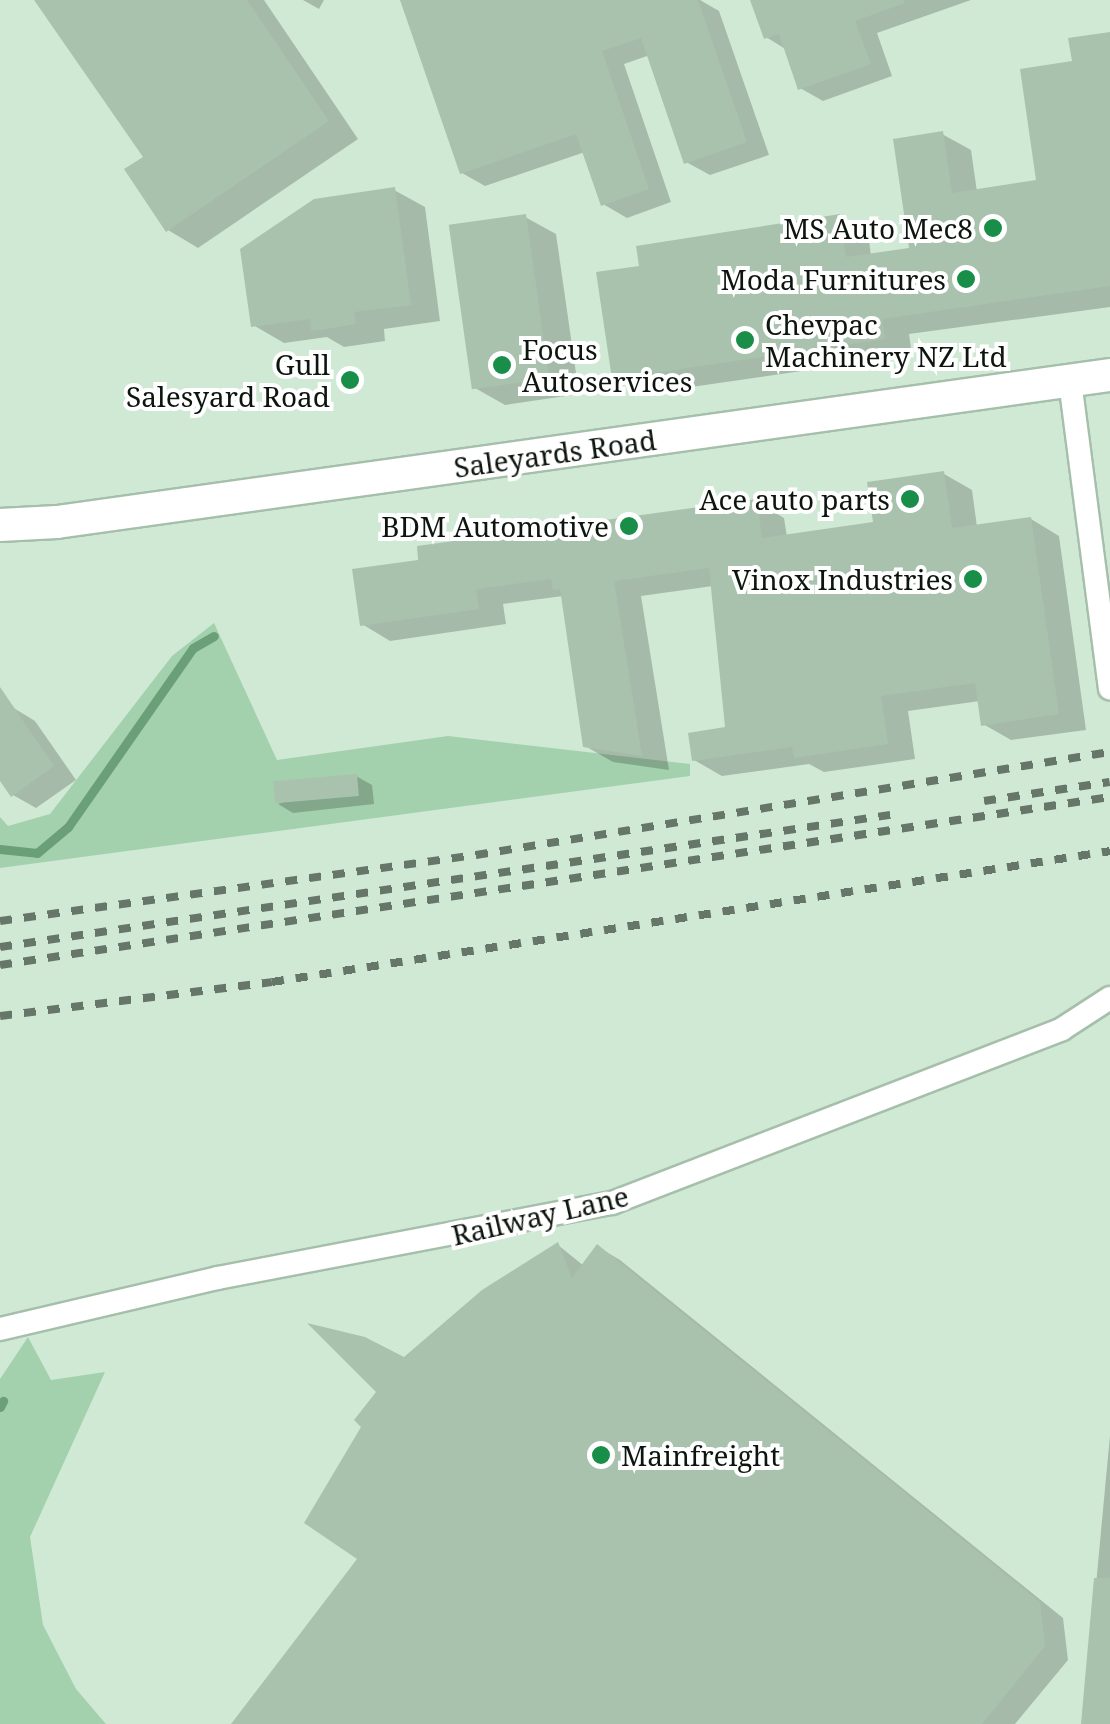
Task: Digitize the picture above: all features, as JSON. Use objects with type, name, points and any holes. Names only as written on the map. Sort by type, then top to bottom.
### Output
[{"type":"main road","name":"Saleyards Road","points":[[0,525],[57,522],[1110,375]]},
{"type":"street","points":[[1070,380],[1110,688]]},
{"type":"street","name":"Railway Lane","points":[[0,1329],[218,1278],[598,1207],[1062,1028],[1110,998]]},
{"type":"green space","points":[[214,623],[277,760],[448,736],[690,764],[690,776],[0,868],[0,817],[8,826],[50,814],[172,656]]},
{"type":"green space","points":[[28,1337],[51,1380],[105,1372],[30,1537],[43,1625],[76,1689],[106,1724],[0,1724],[0,1379]]},
{"type":"building","points":[[34,0],[247,0],[329,121],[166,232],[124,169],[143,157]]},
{"type":"building","points":[[400,0],[698,0],[747,142],[684,164],[641,38],[602,51],[649,189],[601,206],[576,134],[460,174]]},
{"type":"building","points":[[750,0],[905,3],[855,21],[871,64],[798,90],[779,34],[764,39]]},
{"type":"building","points":[[1110,32],[1110,286],[882,319],[885,339],[612,379],[596,272],[639,266],[636,246],[840,214],[846,257],[909,248],[893,139],[943,131],[952,193],[1036,180],[1020,69],[1072,61],[1068,38]]},
{"type":"building","points":[[395,187],[411,305],[354,312],[356,324],[333,328],[311,331],[310,319],[251,327],[240,249],[314,199]]},
{"type":"building","points":[[526,214],[549,378],[472,389],[449,225]]},
{"type":"building","points":[[944,471],[952,528],[1031,517],[1059,714],[981,726],[975,683],[881,696],[888,744],[794,758],[792,747],[692,761],[688,733],[725,727],[709,568],[614,581],[642,756],[583,747],[560,589],[553,590],[551,579],[476,589],[479,609],[360,626],[352,569],[418,560],[417,546],[757,499],[762,538],[873,522],[867,482]]},
{"type":"building","points":[[0,687],[54,766],[11,797],[0,781]]},
{"type":"building","points":[[357,774],[359,796],[275,803],[273,781]]},
{"type":"building","name":"Mainfreight","points":[[558,1242],[572,1278],[597,1244],[1040,1602],[1045,1646],[982,1724],[231,1724],[357,1559],[304,1523],[361,1427],[354,1420],[376,1392],[307,1323],[365,1337],[404,1357],[482,1290]]},
{"type":"building","points":[[1094,1578],[1110,1578],[1110,1724],[1081,1724]]},
{"type":"waterway","points":[[0,849],[37,853],[68,827],[193,648],[214,636]]},
{"type":"waterway","points":[[0,1407],[3,1401]]},
{"type":"railway","points":[[0,921],[476,855],[1110,752]]},
{"type":"railway","points":[[984,801],[1110,782]]},
{"type":"railway","points":[[0,965],[1110,797]]},
{"type":"railway","points":[[0,947],[890,815]]},
{"type":"railway","points":[[0,1016],[272,982],[1110,851]]},
{"type":"place","name":"MS Auto Mec8","points":[[993,228]]},
{"type":"place","name":"Moda Furnitures","points":[[966,279]]},
{"type":"place","name":"Chevpac Machinery NZ Ltd","points":[[745,340]]},
{"type":"place","name":"Focus Autoservices","points":[[502,365]]},
{"type":"place","name":"Gull Salesyard Road","points":[[350,380]]},
{"type":"place","name":"Ace auto parts","points":[[910,499]]},
{"type":"place","name":"BDM Automotive","points":[[629,526]]},
{"type":"place","name":"Vinox Industries","points":[[973,579]]},
{"type":"place","name":"Mainfreight","points":[[601,1455]]}]
